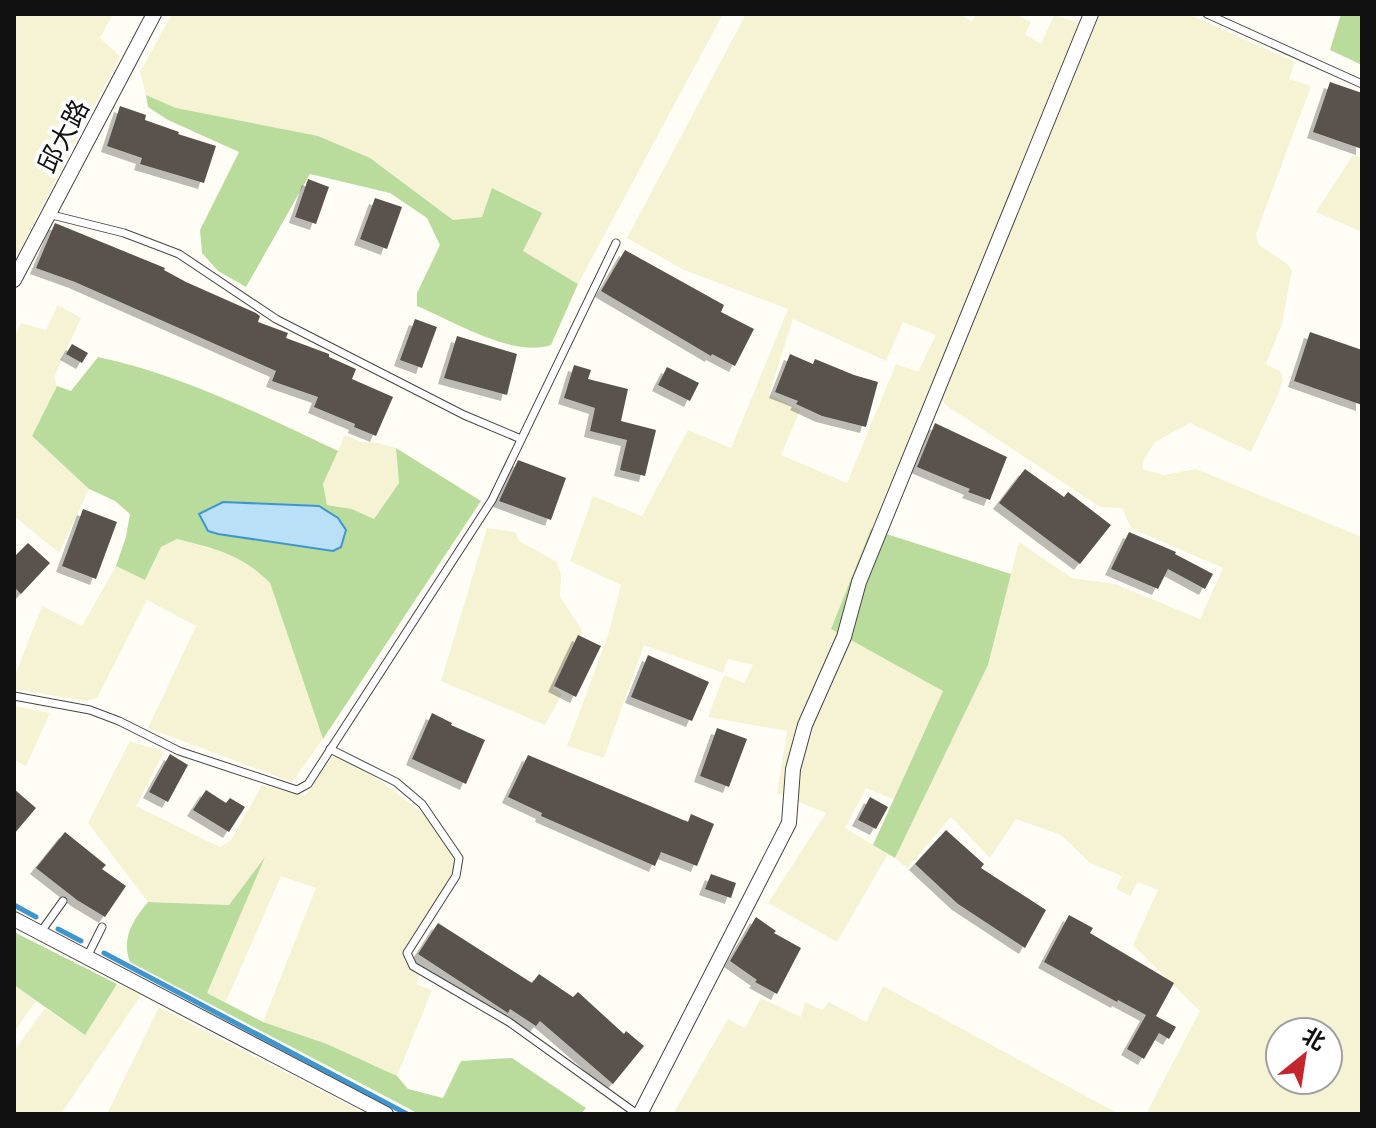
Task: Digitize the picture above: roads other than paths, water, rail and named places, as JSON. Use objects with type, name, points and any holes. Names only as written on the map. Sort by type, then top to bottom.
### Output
[{"type":"street","name":"邱大路","points":[[14,280],[154,14]]},
{"type":"street","points":[[638,1114],[789,823],[793,769],[805,725],[844,637],[859,582],[1091,14]]},
{"type":"street","points":[[14,919],[386,1114]]},
{"type":"lane","points":[[1207,14],[1362,84]]},
{"type":"lane","points":[[48,214],[124,233],[179,254],[276,319],[464,415],[521,439]]},
{"type":"lane","points":[[14,696],[90,710],[179,751],[297,790],[308,784],[492,500],[616,243]]},
{"type":"lane","points":[[330,749],[396,782],[422,804],[459,858],[456,876],[407,953],[413,966],[509,1022],[638,1114]]},
{"type":"lane","points":[[40,933],[63,901]]},
{"type":"lane","points":[[87,957],[102,927]]},
{"type":"water","points":[[223,502],[319,506],[338,518],[346,530],[341,547],[333,551],[208,531],[199,514]]},
{"type":"waterway","points":[[14,905],[36,917]]},
{"type":"waterway","points":[[58,929],[81,941]]},
{"type":"waterway","points":[[104,953],[407,1114]]}]
